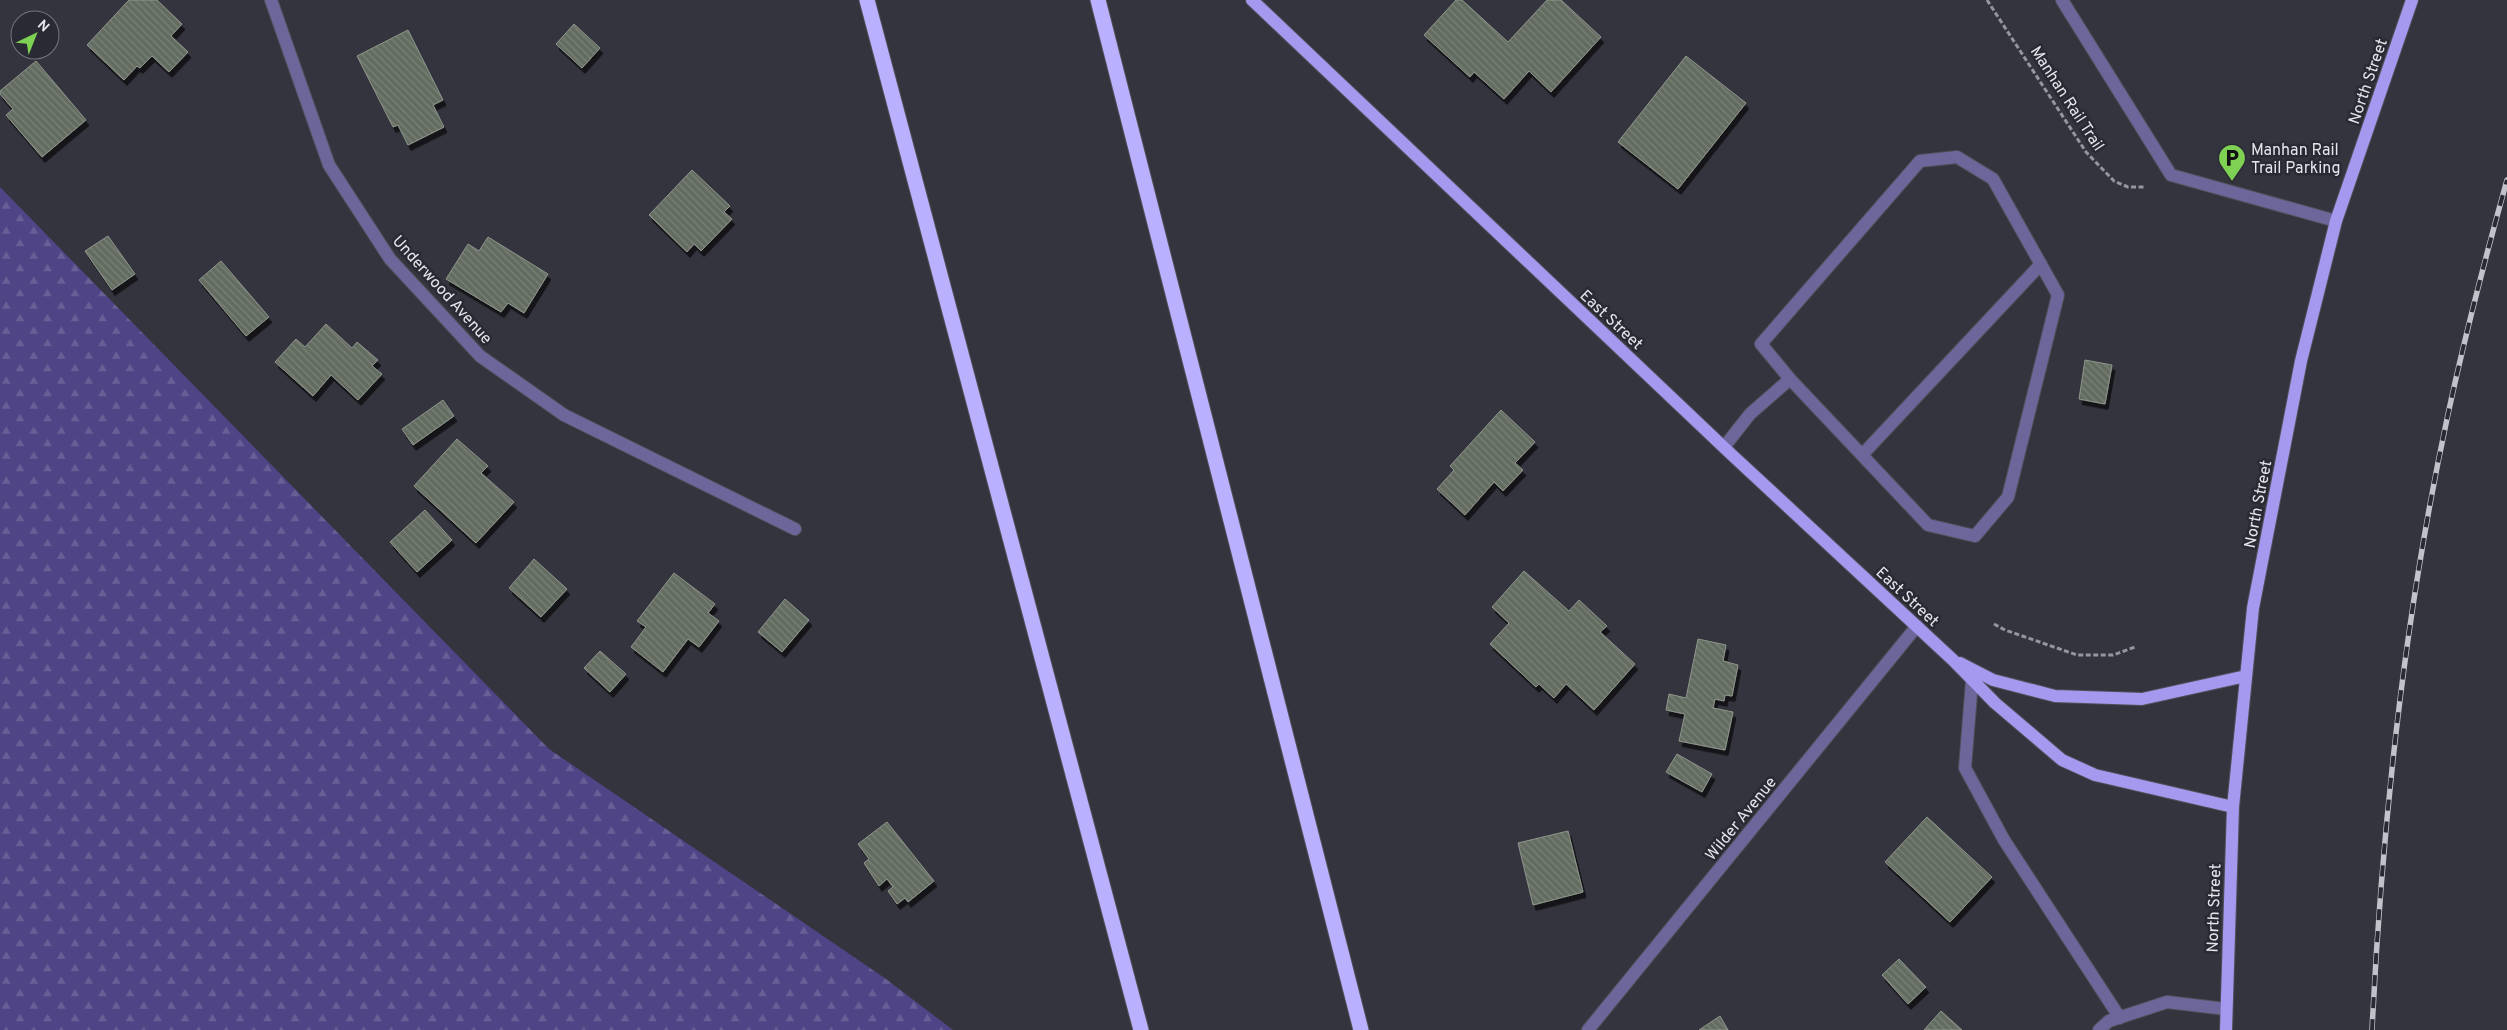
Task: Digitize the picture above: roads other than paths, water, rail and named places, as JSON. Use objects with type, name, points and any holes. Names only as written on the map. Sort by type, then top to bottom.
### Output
[{"type":"highway","points":[[867,0],[1141,1030]]},
{"type":"highway","points":[[1098,0],[1361,1030]]},
{"type":"main road","name":"East Street","points":[[1252,0],[1724,447],[1953,660],[1972,681],[2062,760],[2095,775],[2233,807]]},
{"type":"main road","name":"North Street","points":[[2226,1030],[2233,807],[2254,608],[2298,380],[2336,221],[2412,0]]},
{"type":"main road","name":"East Street","points":[[1953,660],[1993,680],[2054,696],[2142,698],[2246,676]]},
{"type":"street","name":"Underwood Avenue","points":[[271,0],[329,165],[390,259],[480,356],[564,415],[795,529]]},
{"type":"street","points":[[2062,0],[2171,175],[2336,221]]},
{"type":"street","points":[[1957,157],[1993,179],[2041,264],[2058,295],[2008,497],[1975,536],[1928,525],[1790,379],[1761,344],[1920,161],[1957,157]]},
{"type":"street","points":[[1862,455],[2041,264]]},
{"type":"street","points":[[1724,447],[1750,414],[1790,379]]},
{"type":"street","name":"Wilder Avenue","points":[[1588,1030],[1917,626]]},
{"type":"street","points":[[1972,681],[1965,768],[2004,840],[2120,1018]]},
{"type":"street","points":[[2099,1030],[2109,1021],[2167,1002],[2226,1009]]},
{"type":"railway","points":[[2372,1030],[2376,953],[2389,800],[2407,646],[2419,570],[2432,494],[2454,389],[2475,299],[2507,180]]},
{"type":"place","name":"Manhan Rail Trail Parking","points":[[2232,182]]}]
